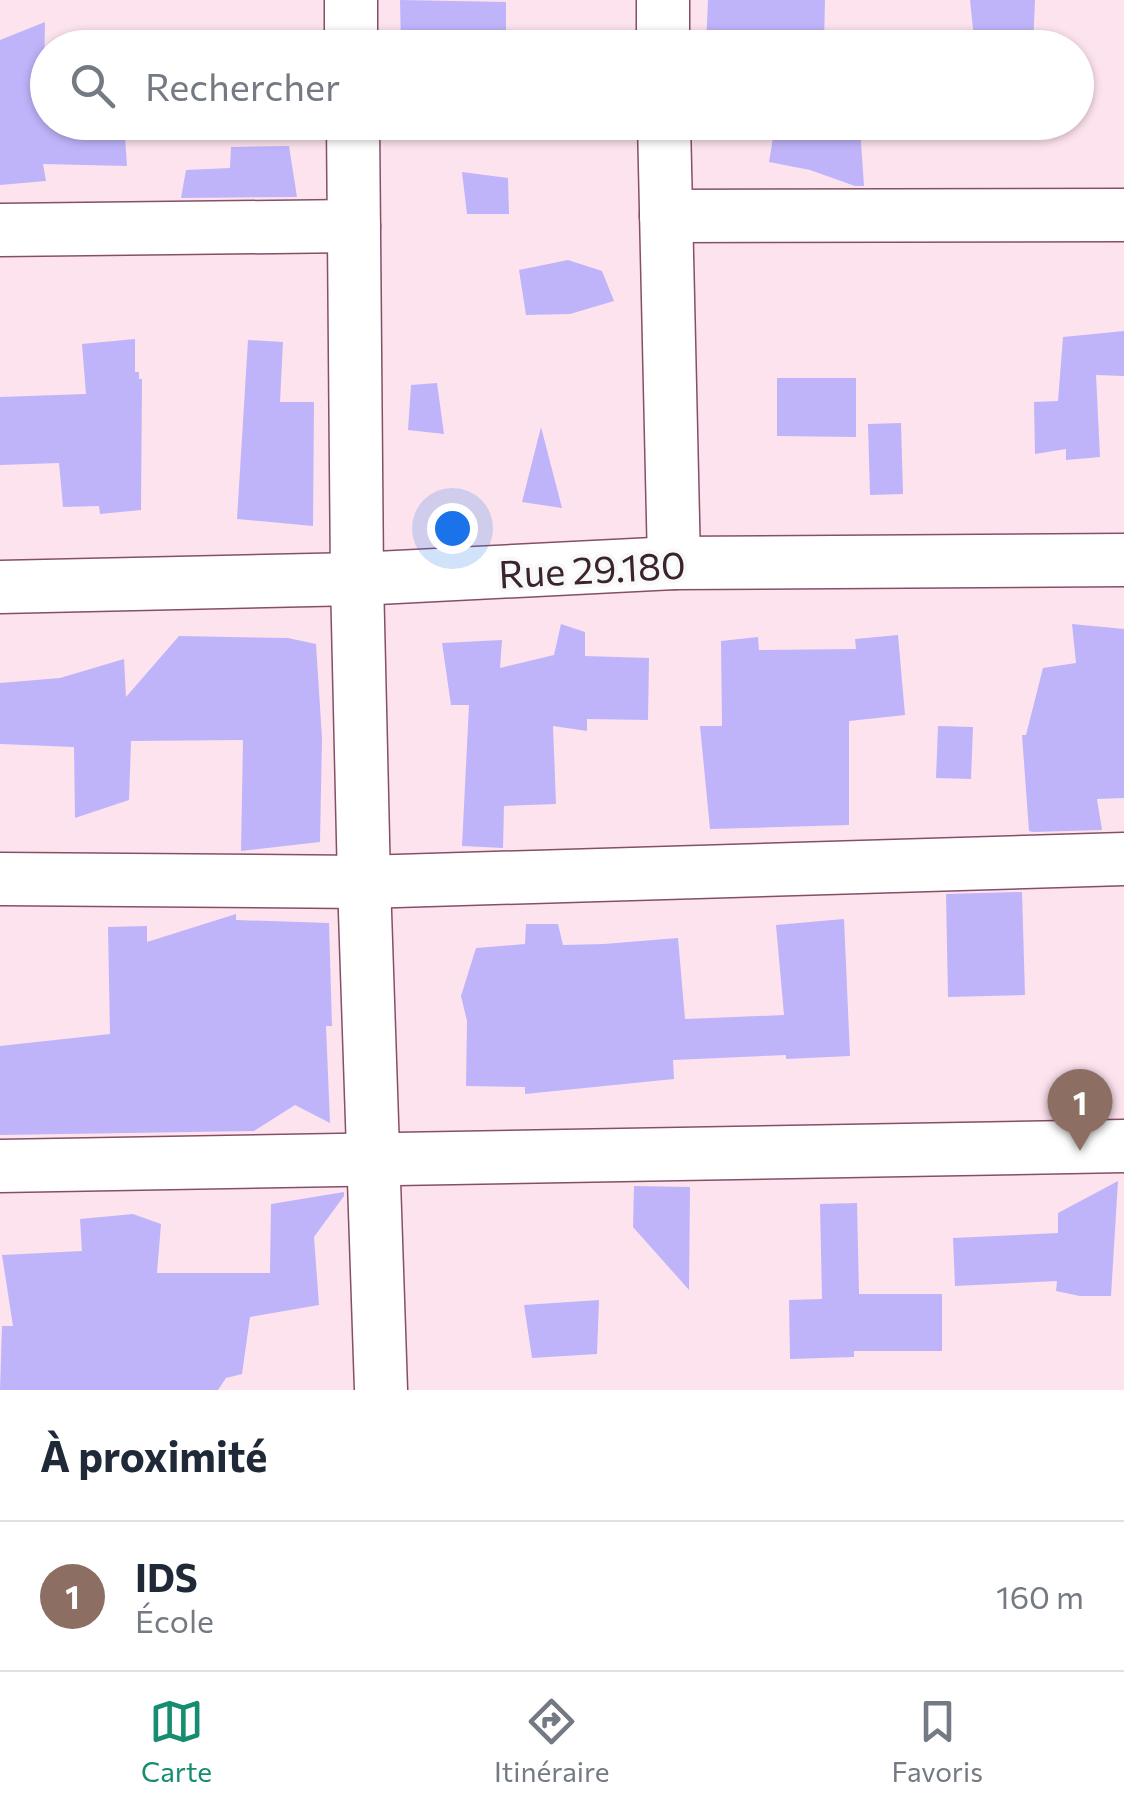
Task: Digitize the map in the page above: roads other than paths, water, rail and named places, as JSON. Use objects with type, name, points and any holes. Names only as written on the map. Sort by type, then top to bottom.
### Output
[{"type":"street","points":[[351,0],[352,30]]},
{"type":"street","points":[[663,0],[663,30]]},
{"type":"street","points":[[352,140],[357,579],[381,1390]]},
{"type":"street","points":[[664,140],[674,563]]},
{"type":"street","points":[[666,216],[1124,215]]},
{"type":"street","points":[[0,230],[354,226]]},
{"type":"street","name":"Rue 29.180","points":[[0,587],[357,579],[674,563],[1124,560]]},
{"type":"street","points":[[0,879],[364,882],[1124,859]]},
{"type":"street","points":[[0,1166],[1124,1146]]},
{"type":"place","name":"IDS","points":[[1080,1151]]}]
